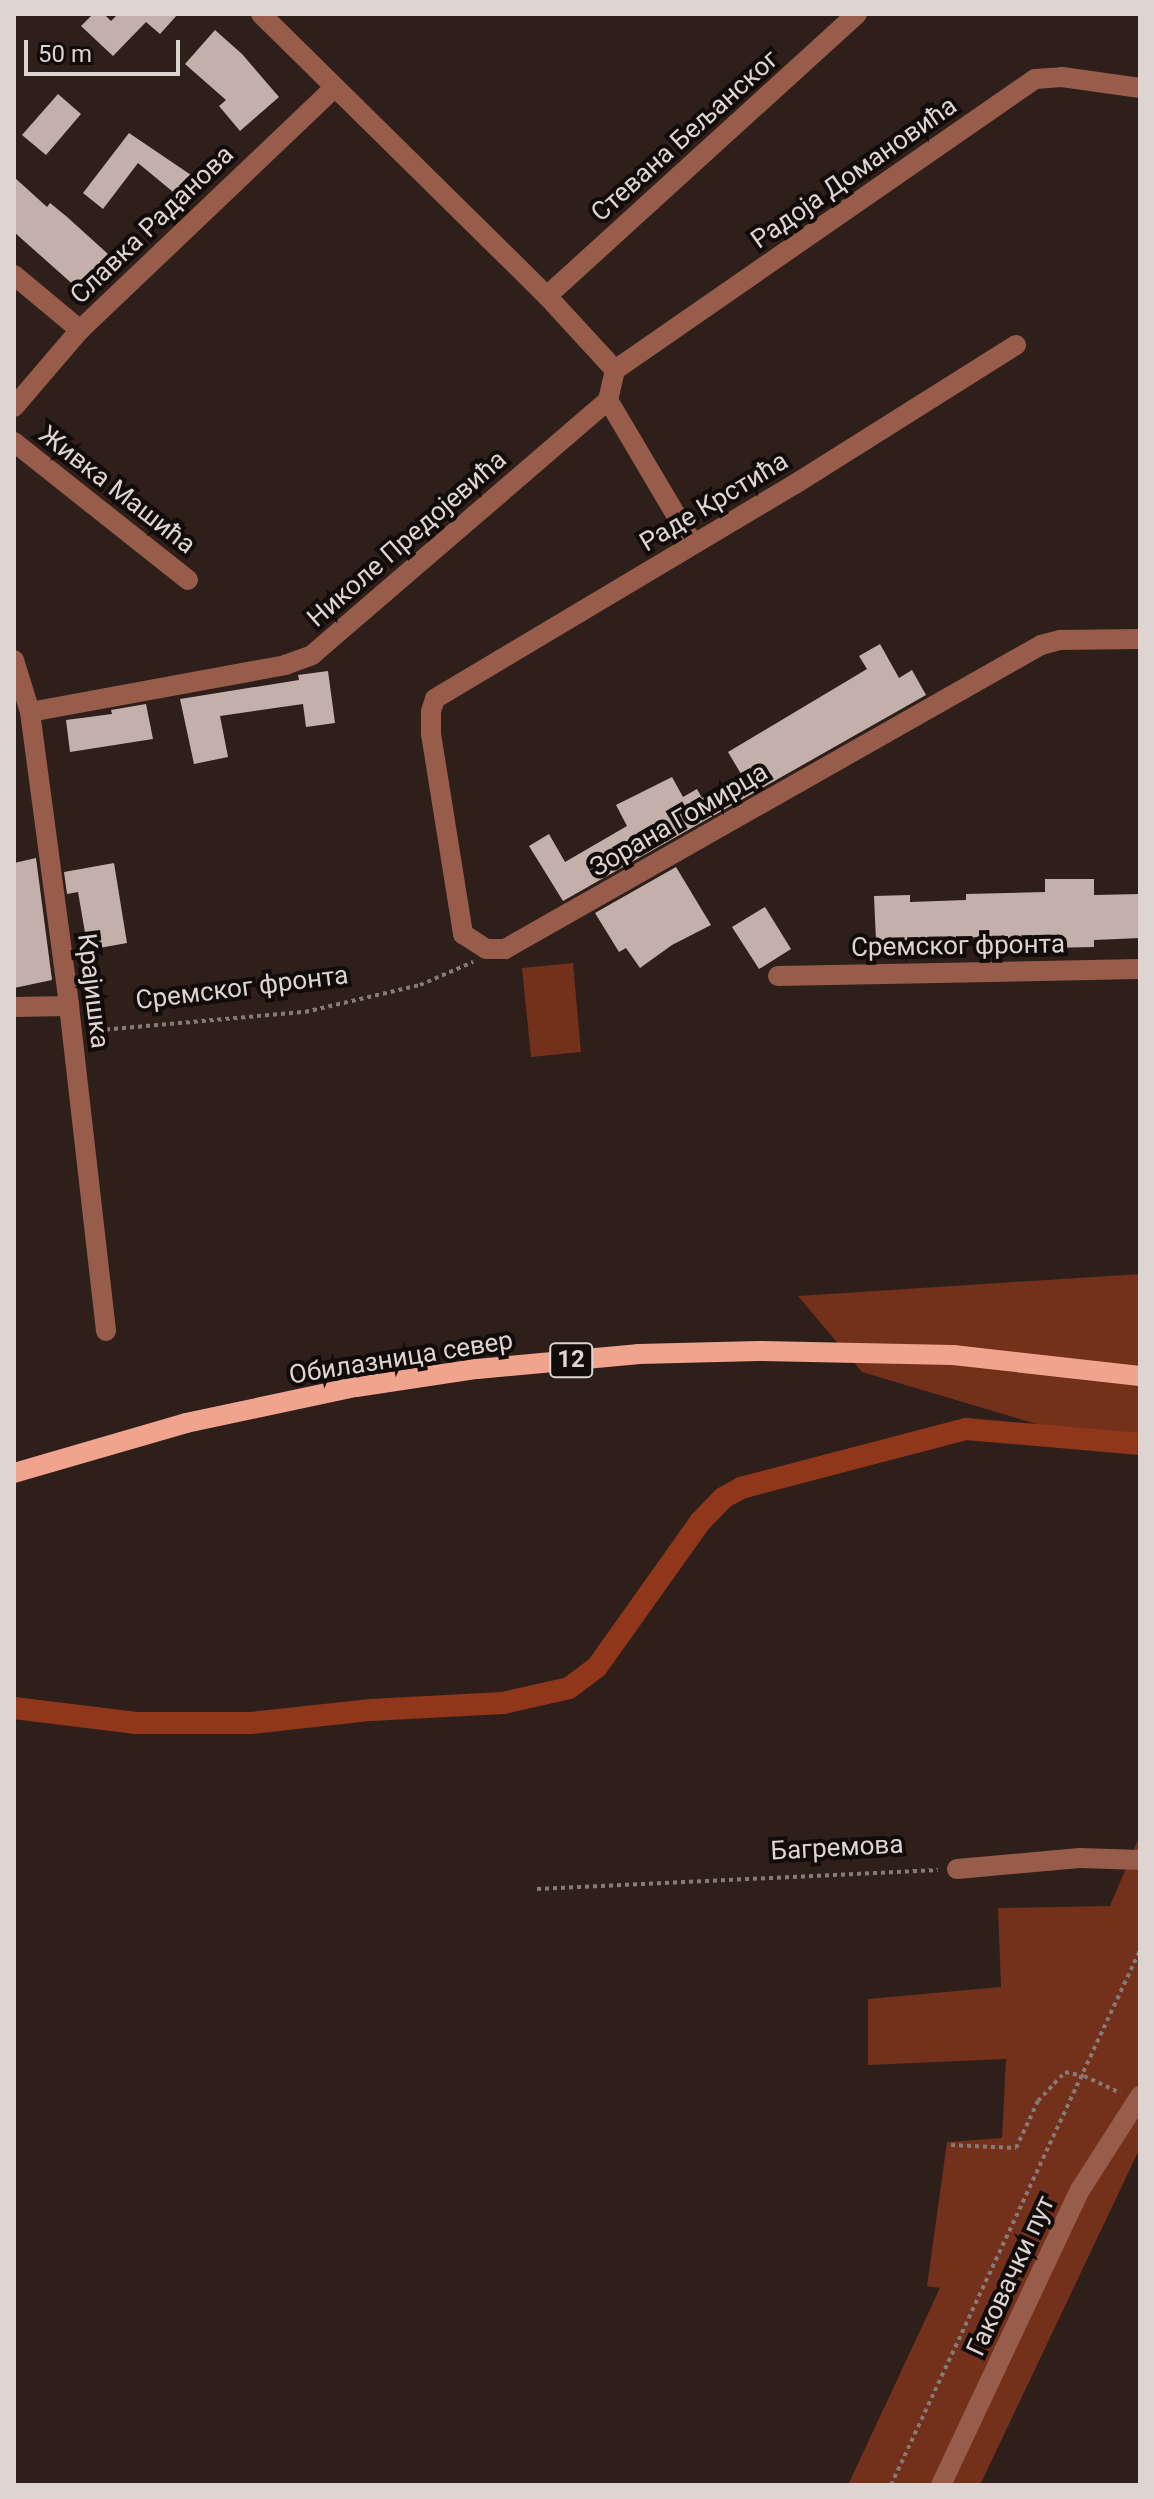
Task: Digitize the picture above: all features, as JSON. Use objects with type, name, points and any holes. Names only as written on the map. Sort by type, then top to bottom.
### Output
[{"type":"main road","name":"Обилазница север","points":[[14,1473],[186,1423],[356,1387],[477,1369],[639,1354],[759,1351],[953,1355],[1140,1376]]},
{"type":"street","points":[[261,14],[333,89],[547,296],[615,370],[608,400],[693,544]]},
{"type":"street","name":"Стевана Бељанског","points":[[547,296],[857,14]]},
{"type":"street","name":"Радоја Домановића","points":[[615,370],[1035,79],[1062,77],[1140,88]]},
{"type":"street","name":"Славка Раданова","points":[[14,407],[80,330],[333,89]]},
{"type":"street","points":[[14,275],[80,330]]},
{"type":"street","name":"Раде Крстића","points":[[505,949],[486,949],[463,934],[431,734],[431,711],[435,699],[1016,345]]},
{"type":"street","name":"Николе Предојевића","points":[[30,712],[285,665],[312,655],[608,400]]},
{"type":"street","name":"Живка Машића","points":[[14,442],[188,580]]},
{"type":"street","name":"Зорана Гомирца","points":[[505,949],[1041,645],[1060,640],[1140,639]]},
{"type":"street","name":"Крајишка","points":[[14,660],[30,712],[69,1006],[106,1331]]},
{"type":"street","name":"Сремског фронта","points":[[778,976],[1140,969]]},
{"type":"street","points":[[14,1007],[69,1006]]},
{"type":"street","points":[[957,1869],[1080,1858],[1140,1860]]},
{"type":"street","name":"Гаковачки пут","points":[[941,2485],[1080,2190],[1138,2098]]},
{"type":"path","name":"Сремског фронта","points":[[72,1032],[330,1008],[420,985],[505,949]]},
{"type":"path","name":"Багремова","points":[[537,1889],[957,1869]]},
{"type":"path","points":[[891,2485],[1140,1950]]},
{"type":"path","points":[[951,2145],[1016,2148],[1038,2101],[1055,2079],[1065,2072],[1084,2076],[1138,2098]]},
{"type":"shaded area","points":[[573,963],[581,1052],[531,1057],[522,968]]},
{"type":"shaded area","points":[[1140,1274],[1140,1455],[862,1372],[798,1296]]},
{"type":"shaded area","points":[[1140,1835],[1140,2148],[980,2485],[848,2485],[940,2288],[927,2286],[947,2142],[1002,2138],[1006,2059],[868,2065],[868,1999],[1001,1987],[998,1908],[1110,1906]]},
{"type":"building","points":[[93,14],[104,14],[111,21],[118,14],[178,14],[160,34],[146,22],[113,56],[81,26]]},
{"type":"building","points":[[215,30],[242,54],[279,97],[240,131],[219,106],[226,100],[185,64]]},
{"type":"building","points":[[58,94],[81,114],[46,155],[22,135]]},
{"type":"building","points":[[129,133],[194,177],[178,196],[138,163],[103,209],[83,193]]},
{"type":"building","points":[[14,177],[47,207],[50,203],[66,216],[108,254],[77,288],[14,232]]},
{"type":"building","points":[[880,644],[899,678],[912,670],[926,695],[563,901],[529,846],[549,834],[565,862],[627,826],[616,805],[672,777],[683,797],[697,789],[702,798],[741,774],[728,752],[867,669],[859,656]]},
{"type":"building","points":[[328,671],[335,723],[306,727],[303,704],[220,716],[228,757],[194,764],[180,699],[299,680],[298,675]]},
{"type":"building","points":[[146,704],[153,739],[70,752],[66,720],[112,714],[111,710]]},
{"type":"building","points":[[36,858],[52,980],[14,988],[14,863]]},
{"type":"building","points":[[114,863],[127,943],[88,950],[78,892],[67,894],[64,872]]},
{"type":"building","points":[[676,867],[711,925],[672,945],[640,968],[626,948],[619,952],[595,913]]},
{"type":"building","points":[[1045,879],[1094,879],[1094,895],[1140,894],[1140,938],[1094,940],[1094,947],[1045,948],[1045,942],[1008,943],[1008,936],[876,941],[874,896],[910,895],[910,902],[966,900],[966,894],[1045,892]]},
{"type":"building","points":[[765,907],[791,949],[759,969],[732,927]]},
{"type":"waterway","points":[[14,1708],[136,1723],[251,1723],[371,1710],[503,1703],[569,1688],[597,1667],[700,1522],[723,1498],[741,1488],[966,1429],[1140,1444]]}]
